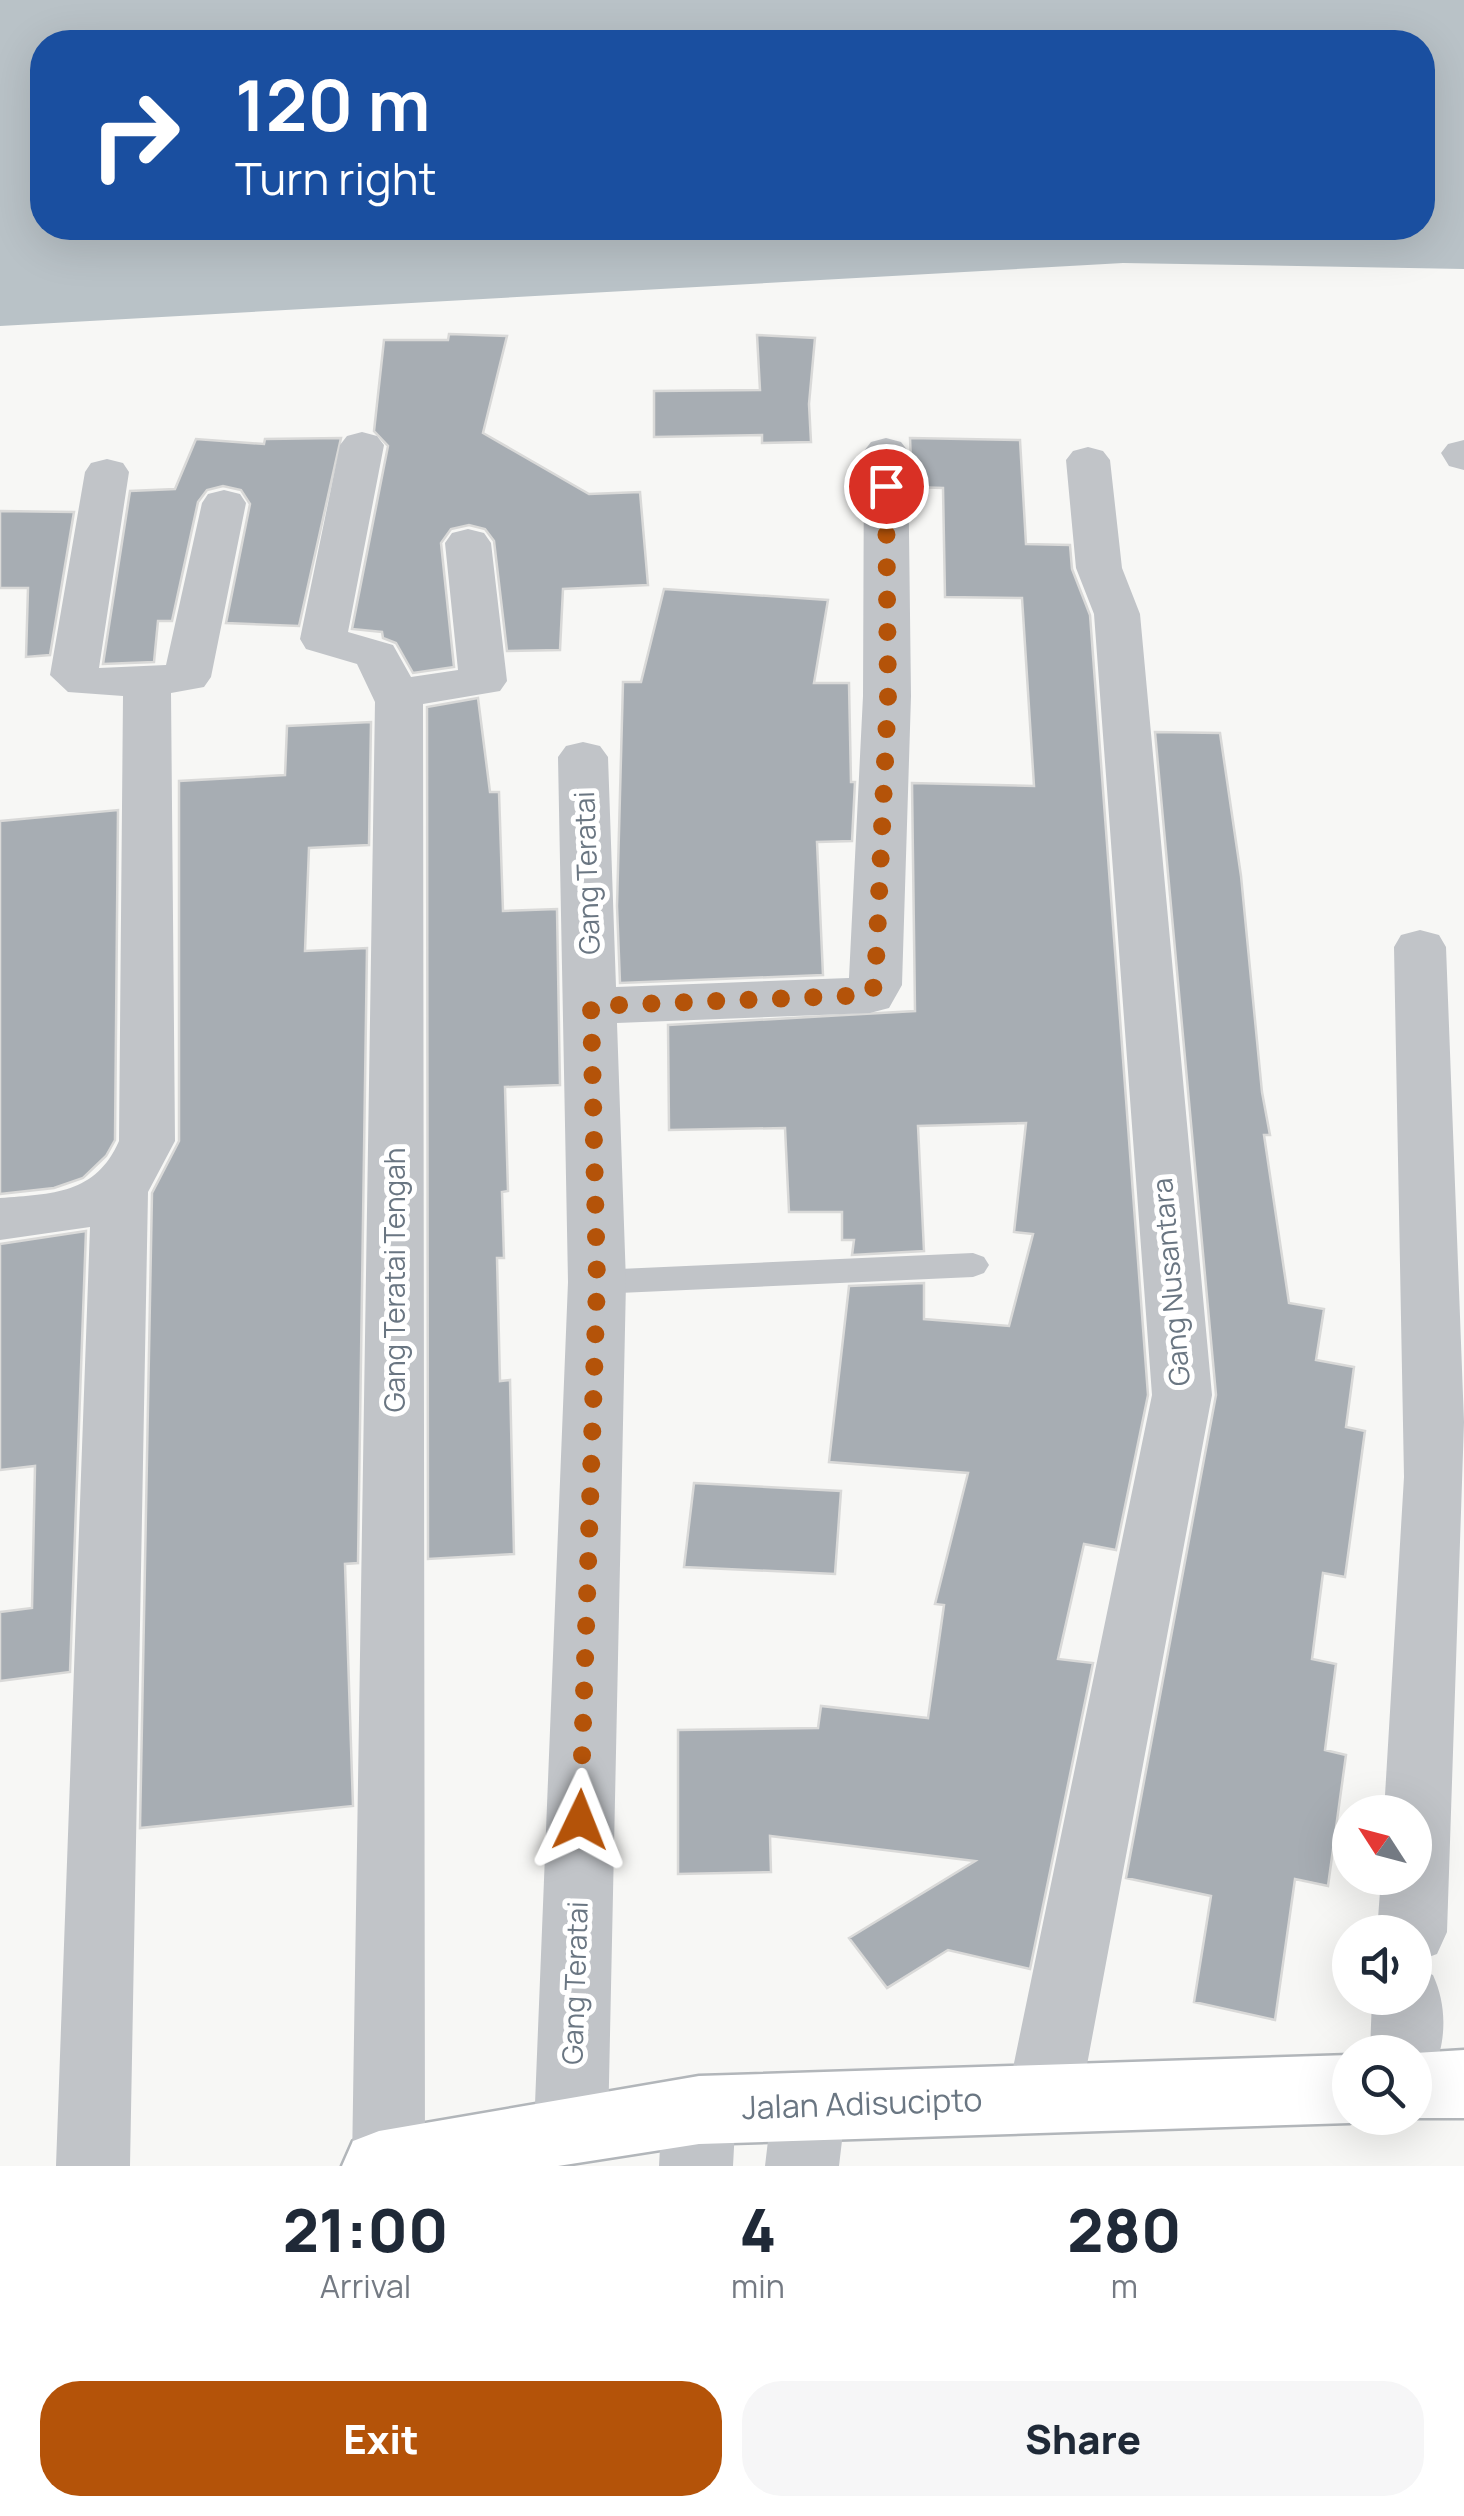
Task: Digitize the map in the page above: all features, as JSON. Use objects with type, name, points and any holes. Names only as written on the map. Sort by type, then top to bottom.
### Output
[{"type":"main road","points":[[1432,2086],[1464,2084]]},
{"type":"main road","name":"Jalan Adisucipto","points":[[384,2165],[571,2129],[698,2138],[806,2136],[1044,2097],[1332,2089]]},
{"type":"street","name":"Gang Teratai Tengah","points":[[362,445],[323,639],[376,655],[399,702],[384,2165]]},
{"type":"street","points":[[591,1006],[870,995],[875,984],[888,696],[886,452]]},
{"type":"street","name":"Gang Nusantara","points":[[1044,2097],[1182,1395],[1117,614],[1099,568],[1088,460]]},
{"type":"street","points":[[107,472],[74,674],[85,682],[148,682],[187,677],[224,504]]},
{"type":"street","points":[[395,694],[483,681],[468,542]]},
{"type":"street","points":[[0,1220],[98,1206],[120,1192],[139,1166],[147,1140],[148,682]]},
{"type":"street","name":"Gang Teratai","points":[[571,2129],[597,1282],[583,757]]},
{"type":"street","points":[[1419,1795],[1436,1476],[1420,947]]},
{"type":"street","points":[[93,2166],[120,1192]]},
{"type":"lane","points":[[597,1282],[973,1264]]},
{"type":"shaded area","points":[[0,0],[1464,0],[1464,269],[1123,263],[0,326]]},
{"type":"building","points":[[449,334],[507,336],[483,433],[589,494],[640,492],[648,585],[563,589],[560,650],[507,651],[494,541],[485,529],[469,525],[451,529],[441,543],[454,667],[413,673],[396,643],[383,638],[382,632],[352,629],[388,446],[374,431],[384,340],[448,340]]},
{"type":"building","points":[[757,335],[815,338],[809,404],[811,442],[762,443],[762,435],[654,437],[654,391],[760,390]]},
{"type":"building","points":[[341,438],[299,626],[226,623],[250,504],[241,490],[223,486],[207,490],[198,502],[172,621],[158,621],[154,662],[103,664],[130,491],[175,489],[196,439],[264,444],[265,439]]},
{"type":"building","points":[[910,438],[1020,440],[1026,544],[1070,545],[1072,569],[1090,615],[1148,1395],[1116,1550],[1084,1544],[1058,1659],[1093,1663],[1030,1969],[948,1950],[887,1988],[849,1938],[975,1861],[770,1836],[771,1872],[678,1874],[678,1730],[818,1728],[821,1706],[928,1718],[944,1605],[935,1604],[968,1473],[829,1462],[849,1286],[924,1283],[924,1319],[1009,1326],[1033,1234],[1014,1232],[1026,1123],[918,1126],[924,1251],[852,1255],[854,1240],[842,1240],[842,1212],[789,1212],[785,1128],[669,1130],[668,1025],[915,1011],[912,783],[1034,786],[1022,598],[945,597],[943,488],[912,487]]},
{"type":"building","points":[[0,511],[74,512],[50,655],[26,657],[28,588],[0,588]]},
{"type":"building","points":[[664,589],[828,600],[814,683],[849,683],[851,782],[855,782],[852,841],[817,842],[823,975],[620,983],[617,906],[623,682],[641,682]]},
{"type":"building","points":[[478,698],[490,792],[499,792],[503,911],[557,909],[560,1085],[505,1087],[508,1191],[502,1192],[504,1258],[497,1258],[500,1381],[510,1380],[514,1554],[428,1559],[427,707]]},
{"type":"building","points":[[371,722],[369,845],[309,848],[305,951],[367,948],[358,1563],[345,1564],[353,1806],[140,1828],[152,1193],[179,1141],[179,781],[285,775],[287,726]]},
{"type":"building","points":[[1155,732],[1220,733],[1241,876],[1262,1092],[1270,1135],[1264,1135],[1289,1303],[1324,1309],[1316,1360],[1354,1367],[1346,1427],[1365,1431],[1345,1577],[1323,1573],[1312,1659],[1336,1664],[1325,1750],[1346,1755],[1341,1795],[1332,1795],[1328,1886],[1295,1879],[1275,2020],[1194,2002],[1211,1896],[1126,1878],[1216,1395]]},
{"type":"building","points":[[118,810],[115,1140],[106,1156],[83,1178],[54,1188],[0,1194],[0,821]]},
{"type":"building","points":[[86,1231],[70,1672],[0,1681],[0,1612],[32,1608],[35,1466],[0,1470],[0,1244]]},
{"type":"building","points":[[694,1483],[841,1491],[835,1574],[684,1567]]},
{"type":"route","points":[[580,1820],[597,1282],[591,1006],[870,995],[875,984],[888,696],[886,486]]}]
